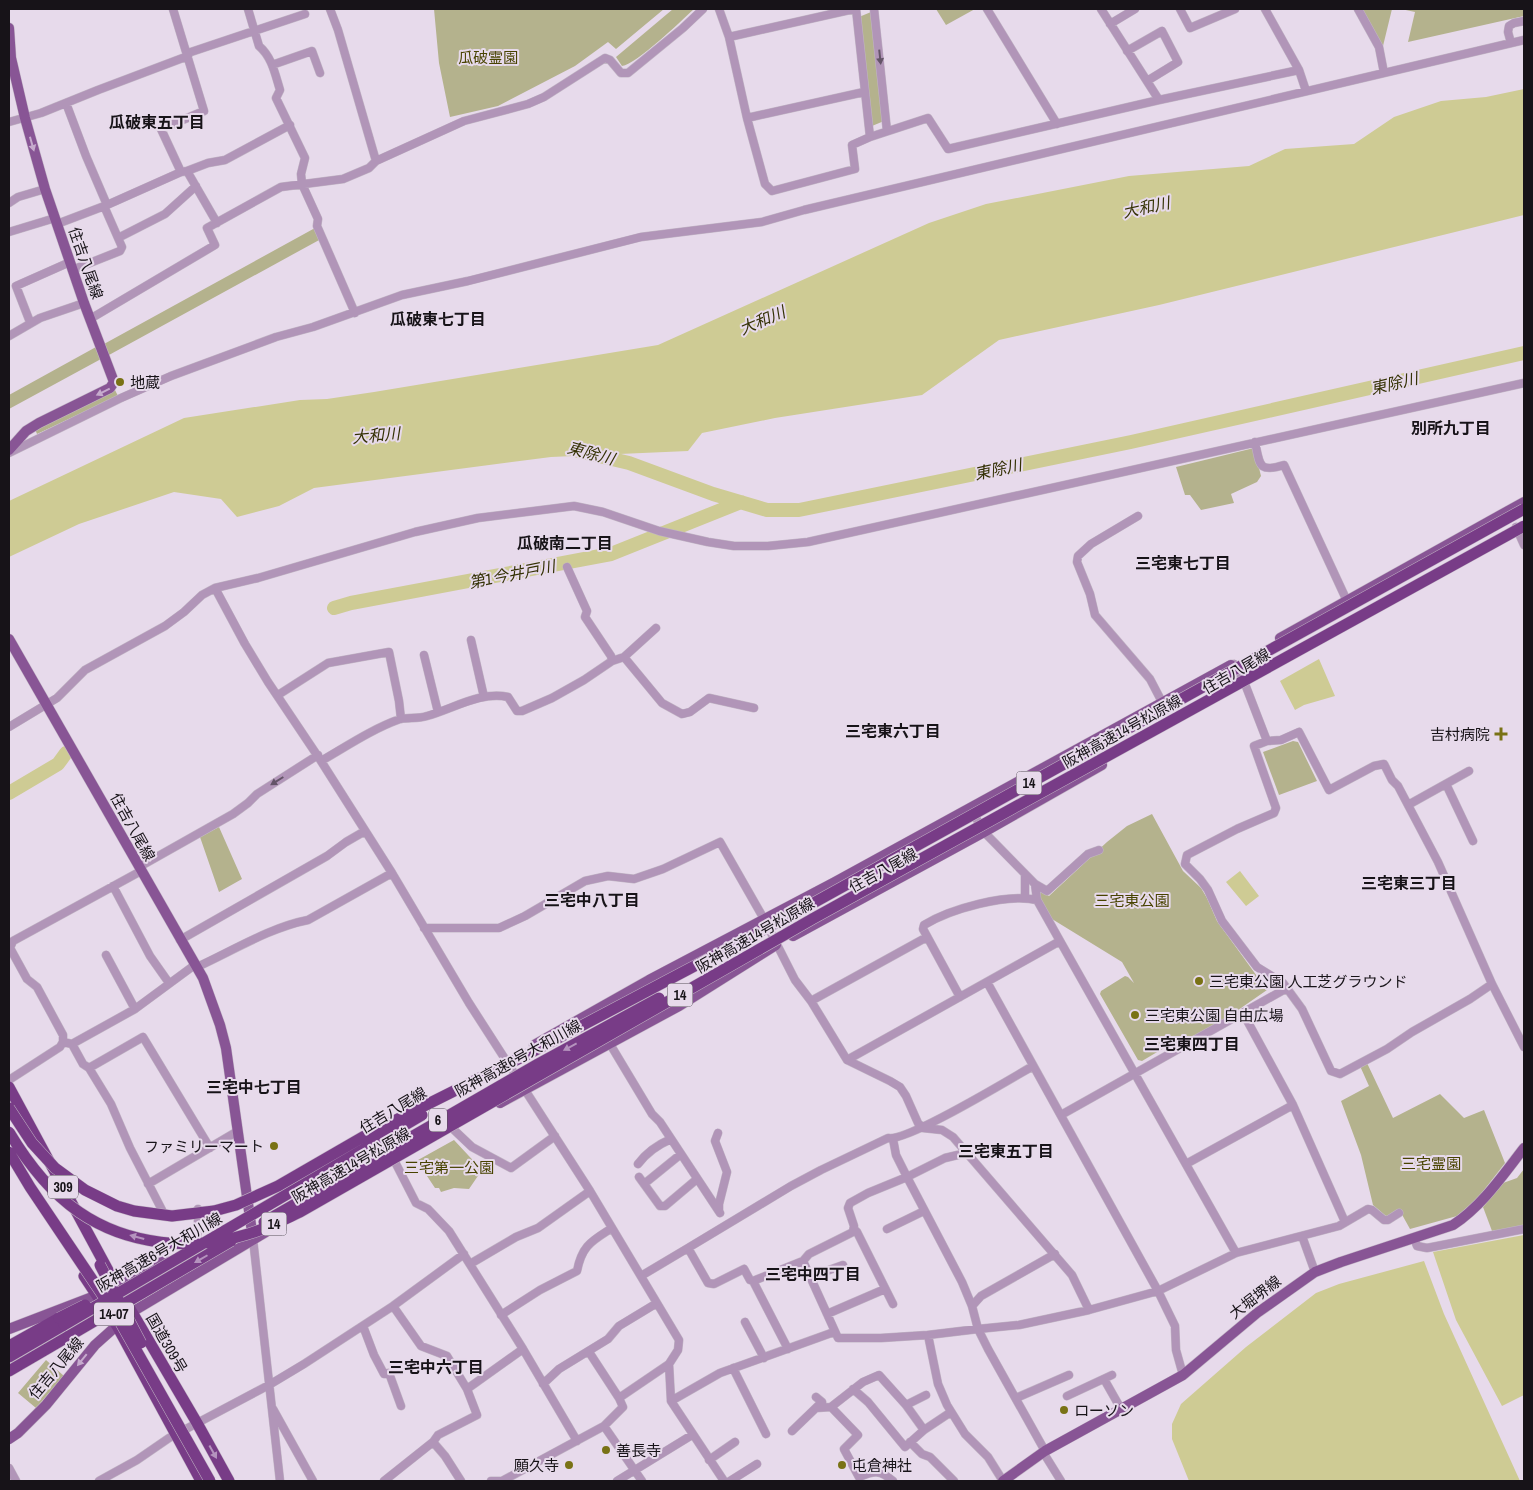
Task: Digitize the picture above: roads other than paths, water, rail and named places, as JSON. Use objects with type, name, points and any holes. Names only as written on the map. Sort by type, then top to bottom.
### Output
[{"type":"highway","name":"阪神高速14号松原線","points":[[9,1108],[42,1155],[70,1180],[117,1206],[134,1211],[172,1216],[194,1215],[236,1205],[257,1197],[299,1175],[368,1134],[532,1052],[808,906],[1524,509]]},
{"type":"highway","name":"阪神高速14号松原線","points":[[9,1132],[36,1171],[64,1199],[80,1212],[115,1230],[151,1240],[177,1243],[207,1242],[245,1235],[275,1224],[300,1212],[814,918],[1521,524]]},
{"type":"highway","name":"阪神高速6号大和川線","points":[[9,1371],[538,1064],[814,918]]},
{"type":"highway","name":"阪神高速6号大和川線","points":[[9,1357],[532,1052]]},
{"type":"highway","name":"国道309号","points":[[9,1083],[116,1286],[198,1423],[229,1481]]},
{"type":"highway","name":"14-07","points":[[9,1091],[139,1340],[218,1481]]},
{"type":"highway","name":"309","points":[[9,1145],[96,1296],[116,1326],[201,1481]]},
{"type":"highway","name":"14-07","points":[[9,1152],[46,1212],[123,1327],[210,1481]]},
{"type":"highway","points":[[9,1346],[59,1318],[125,1285],[255,1212]]},
{"type":"highway","points":[[9,1376],[32,1358]]},
{"type":"main road","name":"住吉八尾線","points":[[9,28],[10,58],[46,189],[97,340],[113,377],[113,386],[39,422],[26,431],[9,452]]},
{"type":"main road","name":"住吉八尾線","points":[[9,1329],[96,1296],[255,1212],[506,1061],[649,980],[835,882],[1234,664],[1524,502]]},
{"type":"main road","name":"住吉八尾線","points":[[9,1439],[18,1433],[46,1405],[95,1345],[132,1312],[253,1239],[452,1128],[526,1090],[679,1006],[778,945],[984,832],[1521,524]]},
{"type":"main road","name":"住吉八尾線","points":[[9,639],[196,966],[213,1005],[224,1040],[231,1075],[238,1131],[255,1212],[253,1239]]},
{"type":"main road","name":"大堀堺線","points":[[1003,1481],[1044,1452],[1183,1375],[1257,1313],[1315,1272],[1453,1225],[1464,1218],[1492,1189],[1524,1148]]},
{"type":"street","points":[[173,9],[204,110],[161,129],[184,172],[196,186],[217,223]]},
{"type":"street","points":[[248,9],[259,46],[272,65],[280,90],[276,98],[305,158],[301,174],[302,184],[318,219],[317,226],[355,313]]},
{"type":"street","points":[[330,9],[338,30],[376,161]]},
{"type":"street","points":[[90,319],[215,245],[207,228],[281,187],[343,179],[369,168],[376,161],[464,121],[528,104],[544,97],[605,58],[610,60],[621,73],[628,73],[703,9]]},
{"type":"street","points":[[720,9],[765,184],[772,191],[855,169],[852,145],[870,137],[928,118],[948,149],[1299,70]]},
{"type":"street","points":[[728,37],[855,9],[870,137]]},
{"type":"street","points":[[874,9],[888,131]]},
{"type":"street","points":[[987,9],[1057,124]]},
{"type":"street","points":[[1101,9],[1159,100]]},
{"type":"street","points":[[1110,24],[1135,9]]},
{"type":"street","points":[[1180,9],[1190,28],[1235,9]]},
{"type":"street","points":[[1265,9],[1299,70],[1306,91]]},
{"type":"street","points":[[1358,9],[1378,47],[1384,73]]},
{"type":"street","points":[[9,122],[25,118],[188,55],[305,14]]},
{"type":"street","points":[[1511,43],[1508,32],[1509,26],[1524,20]]},
{"type":"street","points":[[1127,51],[1162,32],[1178,62],[1147,81]]},
{"type":"street","points":[[9,452],[171,376],[276,337],[355,313],[402,295],[468,281],[641,237],[762,222],[804,210],[1524,40]]},
{"type":"street","points":[[272,65],[312,51],[320,73]]},
{"type":"street","points":[[747,118],[864,92]]},
{"type":"street","points":[[30,322],[16,286],[120,251],[122,247],[66,103]]},
{"type":"street","points":[[9,232],[56,221],[106,206],[184,172],[224,160],[290,124]]},
{"type":"street","points":[[118,238],[165,214],[196,186]]},
{"type":"street","points":[[9,203],[18,197],[46,189]]},
{"type":"street","points":[[9,336],[30,322],[84,303]]},
{"type":"street","points":[[9,727],[45,702],[56,698],[85,670],[165,626],[202,595],[215,588],[258,578],[415,532],[478,518],[574,506],[603,512],[659,531],[734,546],[768,546],[808,542],[1524,383]]},
{"type":"street","points":[[1255,442],[1260,464],[1265,468],[1270,469],[1284,465],[1347,601]]},
{"type":"street","points":[[1138,516],[1091,544],[1078,556],[1077,562],[1090,594],[1095,615],[1150,679],[1162,702]]},
{"type":"street","points":[[1521,524],[1524,546]]},
{"type":"street","points":[[568,567],[587,610],[585,617],[612,661]]},
{"type":"street","points":[[215,588],[268,682],[320,758],[469,1004],[590,1191],[679,1340],[678,1350],[669,1364],[619,1398]]},
{"type":"street","points":[[52,1167],[9,1083],[60,1047],[63,1042],[62,1034],[37,987],[27,979],[10,948],[13,941],[113,886],[233,814],[257,794],[320,758],[362,737],[401,719],[425,717],[498,694],[508,697],[517,711],[522,711],[552,698],[612,661],[624,657],[656,628]]},
{"type":"street","points":[[471,640],[484,697]]},
{"type":"street","points":[[278,695],[328,663],[389,652],[401,719]]},
{"type":"street","points":[[424,655],[438,712]]},
{"type":"street","points":[[624,657],[662,703],[682,714],[690,712],[709,698],[754,708]]},
{"type":"street","points":[[1234,664],[1245,684],[1267,741]]},
{"type":"street","points":[[1492,984],[1386,1049],[1340,1074],[1331,1071],[1302,1009],[1283,983],[1257,967],[1222,921],[1208,890],[1185,864],[1187,855],[1237,829],[1274,813],[1276,808],[1254,746],[1267,741],[1281,740],[1299,732],[1329,790],[1374,766],[1384,764],[1438,862],[1492,984],[1524,1046]]},
{"type":"street","points":[[1408,805],[1469,772]]},
{"type":"street","points":[[1446,784],[1473,841]]},
{"type":"street","points":[[971,807],[984,832],[1035,884],[1048,893],[1088,854],[1099,850]]},
{"type":"street","points":[[180,940],[327,856],[365,831]]},
{"type":"street","points":[[424,928],[499,928],[525,916],[585,881],[608,876],[634,879],[663,869],[720,842],[764,919],[795,980],[811,1001],[848,1060],[900,1087],[918,1123],[923,1128],[942,1130],[953,1137],[1056,1254],[1072,1275],[1089,1310]]},
{"type":"street","points":[[63,1042],[72,1044],[135,1010],[196,966],[262,935],[294,922],[308,920],[392,874]]},
{"type":"street","points":[[1025,874],[1025,897]]},
{"type":"street","points":[[1035,884],[1037,900],[1236,1253]]},
{"type":"street","points":[[113,886],[150,956],[170,983]]},
{"type":"street","points":[[960,997],[923,929],[924,925],[941,915],[981,903],[1025,897],[1037,900]]},
{"type":"street","points":[[811,1001],[927,937]]},
{"type":"street","points":[[848,1060],[1060,941]]},
{"type":"street","points":[[106,956],[135,1010]]},
{"type":"street","points":[[986,982],[1158,1291],[1175,1326],[1176,1350],[1183,1375]]},
{"type":"street","points":[[1061,1115],[1287,988]]},
{"type":"street","points":[[1243,1013],[1293,1105],[1345,1222]]},
{"type":"street","points":[[89,1068],[143,1038],[210,1148]]},
{"type":"street","points":[[72,1044],[83,1064],[89,1068],[111,1104],[130,1148],[162,1210]]},
{"type":"street","points":[[610,1044],[652,1114],[660,1122],[720,1213],[725,1224]]},
{"type":"street","points":[[641,1276],[708,1237],[725,1224],[821,1170],[888,1138],[893,1139],[923,1128],[1033,1066]]},
{"type":"street","points":[[1186,1164],[1293,1105]]},
{"type":"street","points":[[452,1128],[472,1147],[511,1168],[555,1136]]},
{"type":"street","points":[[148,1184],[238,1131]]},
{"type":"street","points":[[718,1134],[715,1141],[727,1172],[719,1204],[720,1213]]},
{"type":"street","points":[[638,1164],[650,1150],[671,1139]]},
{"type":"street","points":[[893,1139],[896,1155],[962,1282],[972,1306],[978,1329],[1061,1481]]},
{"type":"street","points":[[45,1152],[72,1175],[112,1199],[145,1208],[162,1210],[230,1208],[255,1212]]},
{"type":"street","points":[[644,1184],[680,1154]]},
{"type":"street","points":[[893,1304],[858,1232],[854,1229],[848,1208],[850,1204],[868,1193],[907,1177],[945,1158],[966,1154]]},
{"type":"street","points":[[394,1160],[416,1203],[428,1209],[449,1231],[464,1254],[577,1441]]},
{"type":"street","points":[[638,1177],[660,1206],[665,1206],[697,1179]]},
{"type":"street","points":[[470,1264],[516,1237],[538,1228],[590,1191]]},
{"type":"street","points":[[195,1244],[198,1231],[198,1209]]},
{"type":"street","points":[[803,1261],[838,1338],[928,1335],[1019,1325],[1089,1310],[1158,1291],[1236,1253],[1339,1226],[1368,1209],[1384,1220],[1399,1214]]},
{"type":"street","points":[[886,1229],[924,1210]]},
{"type":"street","points":[[501,1315],[540,1290],[577,1271],[580,1259],[588,1244],[612,1228]]},
{"type":"street","points":[[753,1281],[803,1261],[809,1254],[853,1232],[854,1229]]},
{"type":"street","points":[[1414,1238],[1417,1246],[1433,1247],[1524,1229]]},
{"type":"street","points":[[1302,1236],[1315,1272]]},
{"type":"street","points":[[253,1239],[280,1481]]},
{"type":"street","points":[[688,1248],[708,1283],[714,1284],[744,1269],[750,1280],[753,1281],[788,1349]]},
{"type":"street","points":[[99,1481],[137,1460],[175,1435],[269,1385],[363,1326],[464,1254]]},
{"type":"street","points":[[972,1306],[981,1296],[1056,1254]]},
{"type":"street","points":[[810,1277],[843,1264]]},
{"type":"street","points":[[827,1314],[886,1289]]},
{"type":"street","points":[[543,1384],[559,1369],[608,1340],[619,1326],[657,1304]]},
{"type":"street","points":[[384,1481],[433,1442],[438,1435],[477,1415],[467,1388],[447,1356],[421,1346],[392,1306]]},
{"type":"street","points":[[745,1322],[764,1358]]},
{"type":"street","points":[[363,1326],[374,1355],[384,1374],[389,1373],[402,1406]]},
{"type":"street","points":[[671,1401],[720,1373],[834,1332]]},
{"type":"street","points":[[928,1335],[938,1384],[951,1412],[965,1434],[988,1457],[1003,1481]]},
{"type":"street","points":[[467,1388],[523,1349]]},
{"type":"street","points":[[491,1481],[502,1481],[604,1426],[624,1407],[589,1352]]},
{"type":"street","points":[[669,1364],[671,1401],[724,1481]]},
{"type":"street","points":[[732,1368],[766,1434]]},
{"type":"street","points":[[816,1408],[831,1407],[863,1382],[879,1375],[906,1405],[924,1430]]},
{"type":"street","points":[[1016,1398],[1069,1375]]},
{"type":"street","points":[[1067,1396],[1108,1377],[1121,1409]]},
{"type":"street","points":[[853,1389],[868,1402],[905,1447],[924,1430],[951,1412]]},
{"type":"street","points":[[906,1405],[926,1395]]},
{"type":"street","points":[[792,1432],[822,1402],[816,1397]]},
{"type":"street","points":[[271,1406],[313,1481]]},
{"type":"street","points":[[831,1407],[858,1435],[844,1450],[859,1477],[875,1471],[885,1475],[892,1481]]},
{"type":"street","points":[[604,1426],[642,1481]]},
{"type":"street","points":[[617,1481],[692,1435]]},
{"type":"street","points":[[433,1442],[445,1456],[461,1481]]},
{"type":"street","points":[[709,1460],[735,1442]]},
{"type":"street","points":[[910,1442],[922,1454],[930,1457],[954,1481]]},
{"type":"street","points":[[730,1481],[757,1464]]},
{"type":"street","points":[[9,1468],[16,1481]]},
{"type":"water","name":"大和川","points":[[1524,89],[1524,215],[1159,305],[999,340],[922,395],[775,418],[702,433],[688,451],[551,457],[314,488],[279,506],[237,517],[221,499],[174,492],[79,524],[9,557],[9,501],[184,418],[300,400],[327,399],[374,392],[658,345],[929,223],[986,204],[1129,176],[1249,166],[1285,149],[1354,144],[1394,117],[1441,101],[1486,97]]},
{"type":"water","points":[[1319,659],[1335,696],[1304,705],[1295,710],[1280,681]]},
{"type":"water","points":[[1240,871],[1259,896],[1246,906],[1226,882]]},
{"type":"water","points":[[1524,1235],[1524,1395],[1502,1406],[1456,1320],[1433,1252]]},
{"type":"water","points":[[1424,1261],[1444,1314],[1520,1481],[1189,1481],[1172,1439],[1172,1424],[1181,1404],[1246,1347],[1316,1293],[1339,1284]]},
{"type":"waterway","name":"東除川","points":[[578,451],[629,463],[713,494],[767,510],[799,510],[1131,442],[1524,353]]},
{"type":"waterway","name":"第1今井戸川","points":[[334,608],[351,603],[611,554],[741,502]]},
{"type":"waterway","name":"第1今井戸川","points":[[9,793],[58,764],[66,753]]},
{"type":"place","name":"地蔵","points":[[120,382]]},
{"type":"place","name":"吉村病院","points":[[1501,734]]},
{"type":"place","name":"三宅東公園 人工芝グラウンド","points":[[1199,981]]},
{"type":"place","name":"三宅東公園 自由広場","points":[[1135,1015]]},
{"type":"place","name":"ファミリーマート","points":[[274,1146]]},
{"type":"place","name":"ローソン","points":[[1064,1410]]},
{"type":"place","name":"善長寺","points":[[606,1450]]},
{"type":"place","name":"願久寺","points":[[569,1465]]},
{"type":"place","name":"屯倉神社","points":[[842,1465]]},
{"type":"district","name":"瓜破東五丁目","points":[[157,122]]},
{"type":"district","name":"瓜破東七丁目","points":[[438,319]]},
{"type":"district","name":"別所九丁目","points":[[1451,428]]},
{"type":"district","name":"瓜破南二丁目","points":[[565,543]]},
{"type":"district","name":"三宅東七丁目","points":[[1183,563]]},
{"type":"district","name":"三宅東六丁目","points":[[893,731]]},
{"type":"district","name":"三宅東三丁目","points":[[1409,883]]},
{"type":"district","name":"三宅中八丁目","points":[[592,900]]},
{"type":"district","name":"三宅東四丁目","points":[[1192,1044]]},
{"type":"district","name":"三宅中七丁目","points":[[254,1087]]},
{"type":"district","name":"三宅東五丁目","points":[[1006,1151]]},
{"type":"district","name":"三宅中四丁目","points":[[813,1274]]},
{"type":"district","name":"三宅中六丁目","points":[[436,1367]]},
{"type":"park label","name":"瓜破霊園","points":[[488,57]]},
{"type":"park label","name":"三宅東公園","points":[[1132,900]]},
{"type":"park label","name":"三宅霊園","points":[[1431,1163]]},
{"type":"park label","name":"三宅第一公園","points":[[449,1167]]}]
